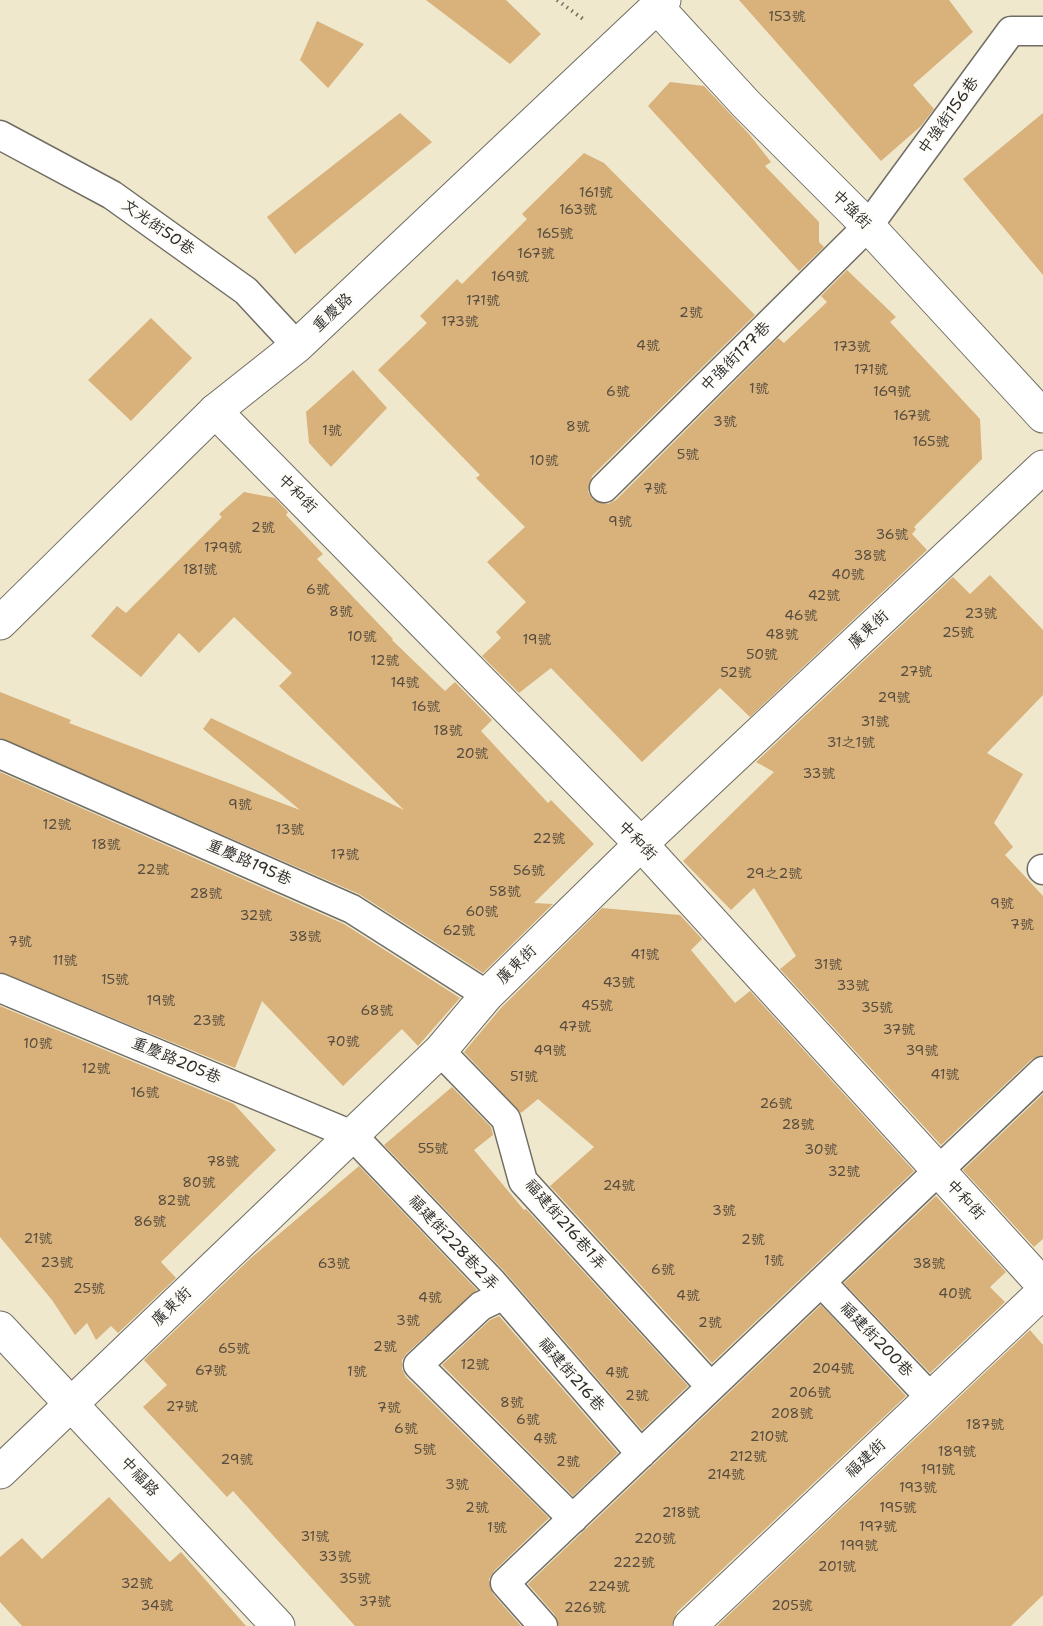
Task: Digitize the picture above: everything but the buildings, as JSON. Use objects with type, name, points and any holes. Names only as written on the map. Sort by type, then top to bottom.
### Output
[{"type":"street","name":"中強街","points":[[661,3],[746,104],[868,226],[1043,416]]},
{"type":"street","name":"重慶路","points":[[0,623],[215,411],[297,346],[661,3]]},
{"type":"street","name":"中和街","points":[[215,411],[641,844],[1043,1285]]},
{"type":"street","name":"廣東街","points":[[0,1472],[440,1051],[487,995],[641,844],[1043,467]]},
{"type":"street","name":"福建街","points":[[690,1626],[1043,1292]]},
{"type":"street","name":"中福路","points":[[0,1328],[278,1626]]},
{"type":"lane","name":"中強街156巷","points":[[868,226],[1011,31],[1043,31]]},
{"type":"lane","name":"文光街50巷","points":[[0,135],[112,195],[132,209],[246,291],[297,346]]},
{"type":"lane","name":"中強街177巷","points":[[604,488],[868,226]]},
{"type":"lane","name":"重慶路195巷","points":[[0,754],[352,909],[487,995]]},
{"type":"lane","name":"重慶路205巷","points":[[0,988],[352,1135]]},
{"type":"lane","name":"福建街216巷1弄","points":[[440,1051],[506,1119],[523,1181],[711,1387]]},
{"type":"lane","points":[[543,1626],[506,1583],[1043,1071]]},
{"type":"lane","name":"福建街228巷2弄","points":[[352,1135],[492,1282],[502,1296],[480,1306],[418,1365],[573,1519]]},
{"type":"lane","name":"福建街200巷","points":[[821,1282],[931,1398]]},
{"type":"lane","name":"福建街216巷","points":[[502,1296],[641,1454]]}]
